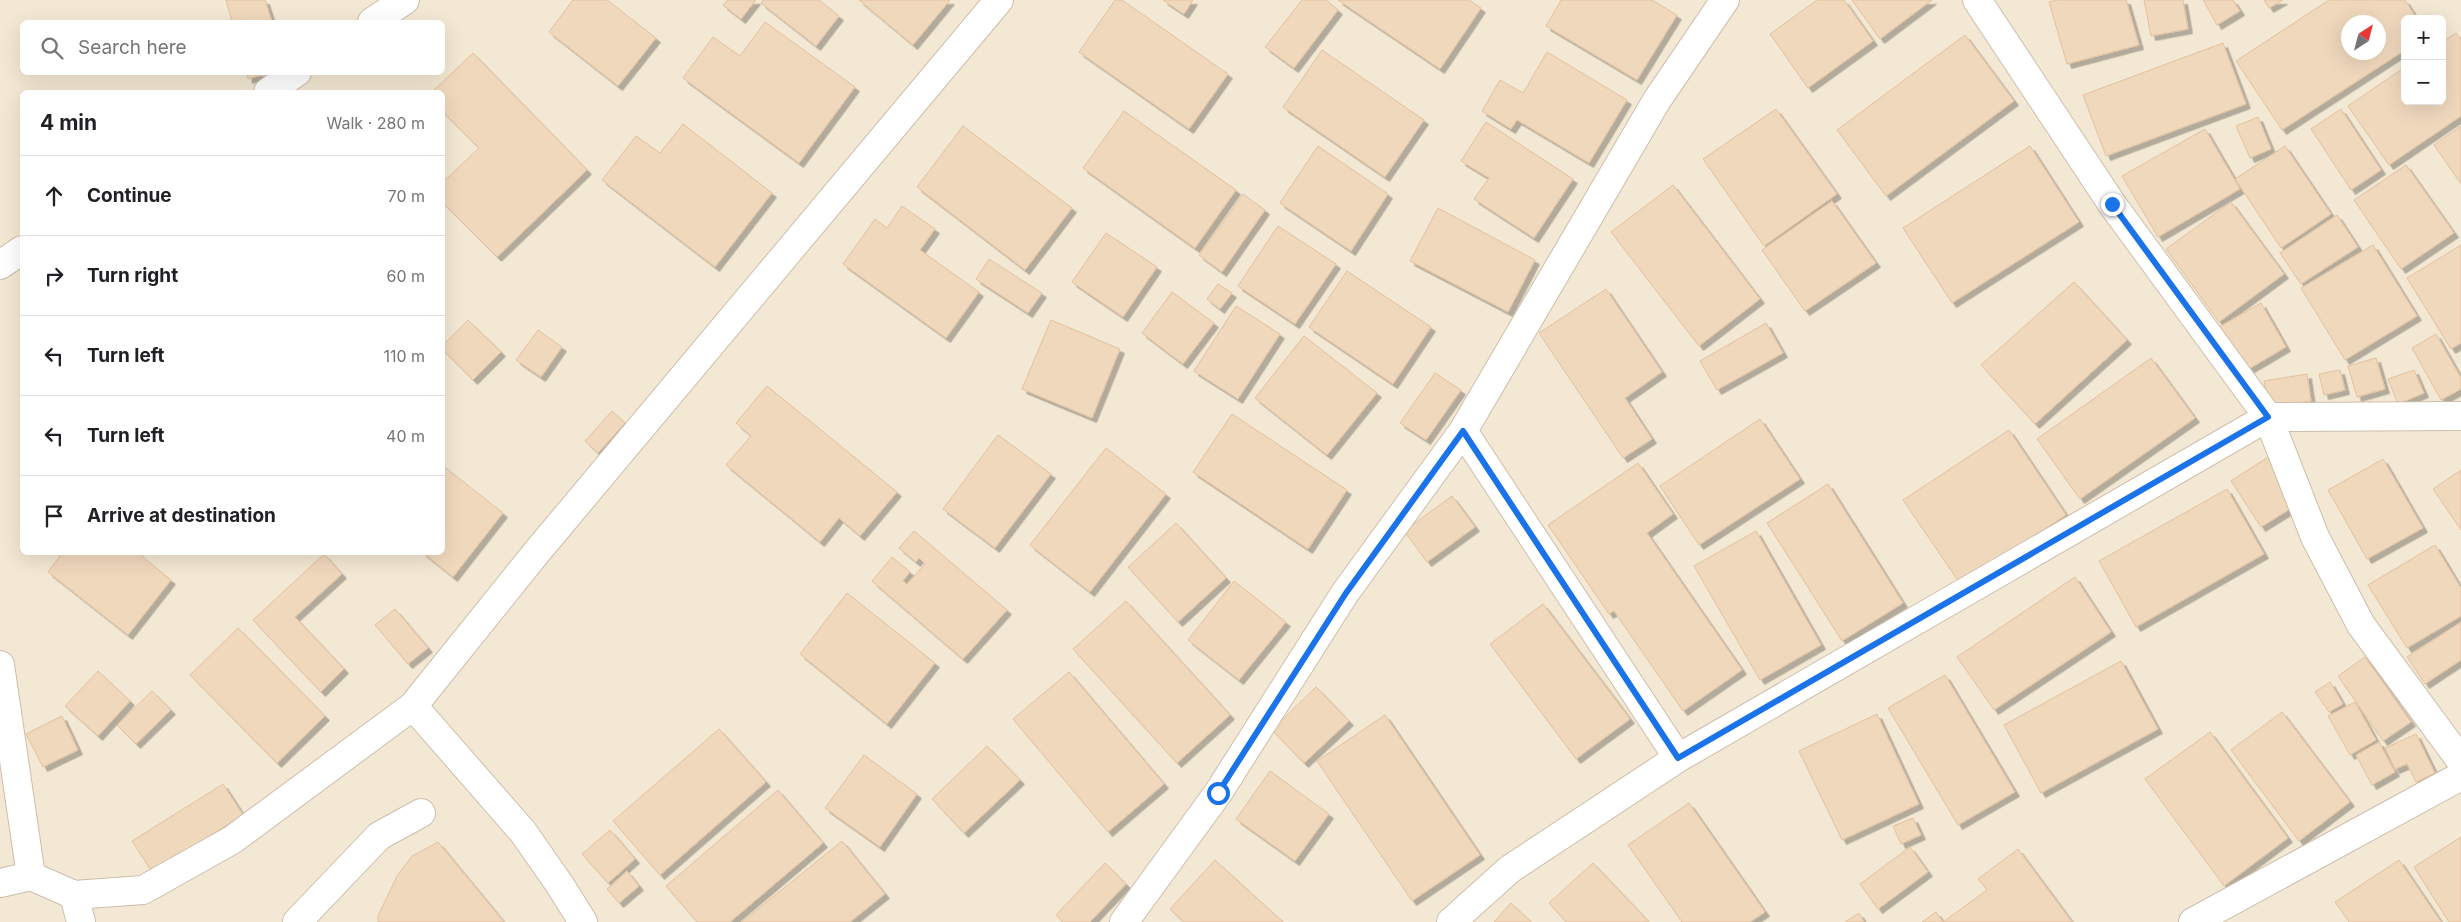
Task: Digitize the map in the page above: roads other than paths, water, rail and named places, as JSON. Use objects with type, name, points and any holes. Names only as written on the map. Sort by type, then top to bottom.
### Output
[{"type":"street","points":[[375,20],[405,0]]},
{"type":"street","points":[[0,883],[31,876],[74,895],[143,890],[224,845],[413,706],[536,553],[999,0]]},
{"type":"street","points":[[1124,922],[1218,793],[1346,593],[1463,431],[1657,100],[1725,0]]},
{"type":"street","points":[[1977,0],[2112,204],[2268,417],[2315,537],[2361,625],[2461,761]]},
{"type":"street","points":[[271,90],[293,75]]},
{"type":"street","points":[[0,265],[20,251]]},
{"type":"street","points":[[1451,922],[1510,869],[1678,758],[2268,417],[2461,416]]},
{"type":"street","points":[[1463,431],[1678,758]]},
{"type":"street","points":[[0,666],[31,876]]},
{"type":"street","points":[[413,706],[523,832],[560,884],[583,922]]},
{"type":"street","points":[[2193,922],[2461,776]]},
{"type":"street","points":[[297,922],[378,836],[421,813]]},
{"type":"street","points":[[74,895],[81,922]]}]
